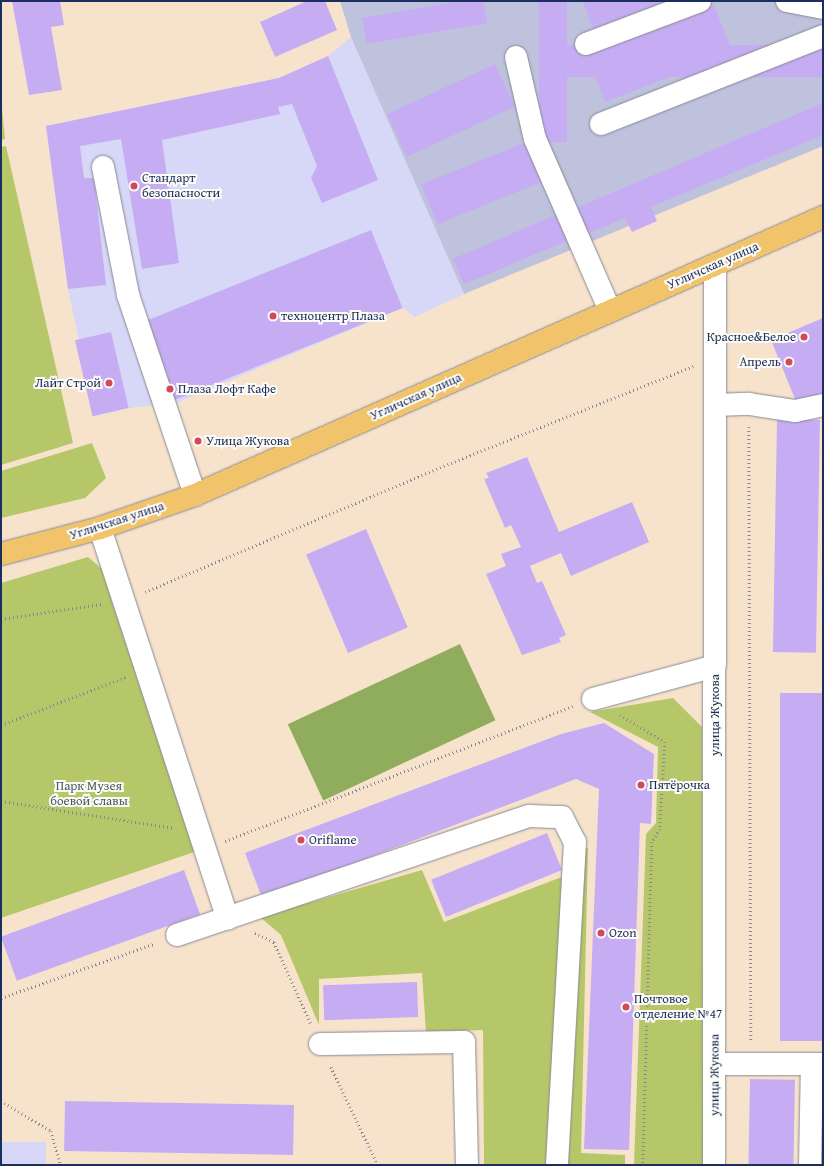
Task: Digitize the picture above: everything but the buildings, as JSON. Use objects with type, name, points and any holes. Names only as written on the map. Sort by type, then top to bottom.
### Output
[{"type":"main road","name":"Угличская улица","points":[[1,554],[100,528],[195,495],[610,312],[823,216]]},
{"type":"street","points":[[586,44],[700,1]]},
{"type":"street","points":[[787,1],[823,8]]},
{"type":"street","points":[[601,124],[823,36]]},
{"type":"street","points":[[516,57],[535,139],[610,312]]},
{"type":"street","points":[[102,167],[128,295],[195,495]]},
{"type":"street","name":"улица Жукова","points":[[714,1165],[715,265]]},
{"type":"street","points":[[715,405],[749,404],[795,411],[823,405]]},
{"type":"street","points":[[100,528],[126,599],[228,919]]},
{"type":"street","points":[[594,698],[715,666]]},
{"type":"street","points":[[177,935],[529,816],[562,817],[575,842],[557,1165]]},
{"type":"street","points":[[320,1044],[464,1042],[467,1165]]},
{"type":"street","points":[[715,1064],[818,1064],[810,1165]]},
{"type":"path","points":[[1,619],[126,599],[195,573],[451,463],[714,358]]},
{"type":"path","points":[[749,404],[751,1064]]},
{"type":"path","points":[[1,725],[148,669]]},
{"type":"path","points":[[1,801],[153,822],[180,830],[206,849],[594,698],[665,742],[660,829],[652,842],[643,1165]]},
{"type":"path","points":[[1,998],[177,935]]},
{"type":"path","points":[[1,1101],[51,1131],[61,1165]]},
{"type":"shaded area","points":[[340,1],[823,1],[823,146],[464,294],[351,37]]},
{"type":"shaded area","points":[[351,37],[464,294],[415,317],[403,308],[176,403],[128,408],[95,416],[68,289],[46,126],[279,78],[328,56]]},
{"type":"shaded area","points":[[1,1142],[46,1142],[46,1165],[1,1165]]},
{"type":"green space","points":[[1,99],[5,139],[1,140]]},
{"type":"green space","points":[[6,146],[73,443],[1,465],[1,147]]},
{"type":"green space","points":[[92,443],[106,478],[85,498],[1,518],[1,471]]},
{"type":"green space","name":"Парк Музея боевой славы","points":[[88,557],[102,569],[154,709],[197,851],[1,918],[1,583]]},
{"type":"green space","points":[[460,644],[495,720],[323,800],[288,724]]},
{"type":"green space","points":[[673,698],[702,727],[703,1165],[634,1165],[646,834],[656,823],[658,747],[590,712]]},
{"type":"green space","points":[[588,848],[581,1153],[625,1155],[625,1165],[484,1165],[483,1030],[426,1032],[422,973],[319,979],[319,1025],[281,935],[260,917],[422,870],[444,922],[567,875],[566,853]]},
{"type":"place","name":"Стандарт безопасности","points":[[134,186]]},
{"type":"place","name":"техноцентр Плаза","points":[[273,316]]},
{"type":"place","name":"Красное&Белое","points":[[804,337]]},
{"type":"place","name":"Апрель","points":[[789,362]]},
{"type":"place","name":"Лайт Строй","points":[[109,383]]},
{"type":"place","name":"Плаза Лофт Кафе","points":[[170,389]]},
{"type":"place","name":"Улица Жукова","points":[[198,441]]},
{"type":"place","name":"Пятёрочка","points":[[641,785]]},
{"type":"place","name":"Oriflame","points":[[301,840]]},
{"type":"place","name":"Ozon","points":[[601,933]]},
{"type":"place","name":"Почтовое отделение №47","points":[[626,1007]]}]
